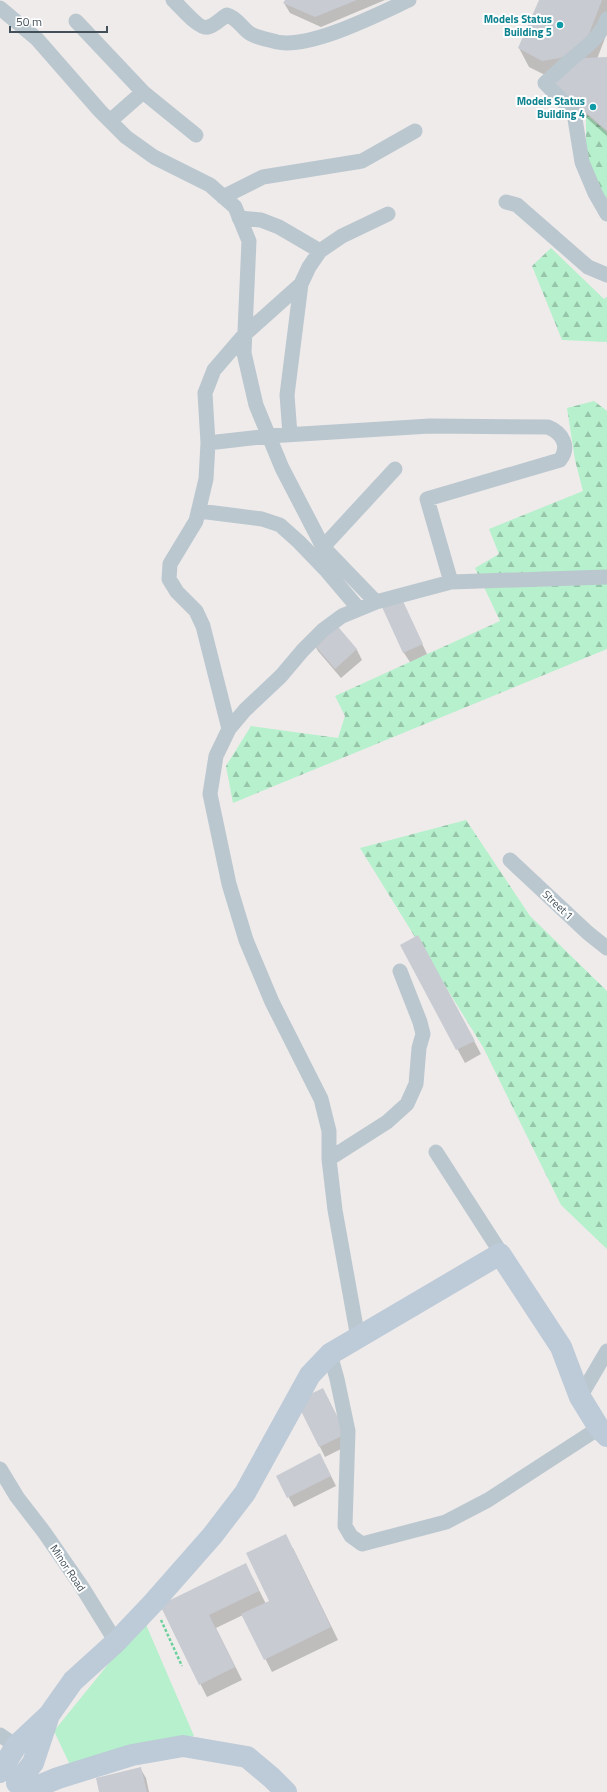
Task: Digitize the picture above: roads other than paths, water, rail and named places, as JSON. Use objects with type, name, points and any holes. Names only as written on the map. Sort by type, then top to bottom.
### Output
[{"type":"street","points":[[173,0],[197,24],[204,28],[209,27],[228,15],[251,34],[279,42],[311,40],[357,23],[409,0]]},
{"type":"street","points":[[0,8],[36,39],[126,137],[154,157],[210,185],[235,207],[249,241],[244,353],[256,405],[282,468],[322,547],[376,602]]},
{"type":"street","points":[[607,19],[603,28],[583,51],[545,83],[574,112],[582,162],[595,193],[607,214]]},
{"type":"street","points":[[76,21],[143,92],[196,135]]},
{"type":"street","points":[[110,121],[143,92]]},
{"type":"street","points":[[223,197],[264,177],[362,161],[415,131]]},
{"type":"street","points":[[506,202],[517,204],[588,267],[607,275]]},
{"type":"street","points":[[290,434],[287,395],[301,284],[309,267],[320,250],[342,236],[388,214]]},
{"type":"street","points":[[239,218],[261,220],[279,227],[320,250]]},
{"type":"street","points":[[229,729],[203,626],[196,612],[177,592],[169,579],[170,564],[196,521],[199,511],[206,479],[208,443],[205,393],[214,370],[245,334],[301,284]]},
{"type":"street","points":[[208,443],[290,434],[430,426],[548,427],[556,430],[562,437],[565,446],[565,454],[560,460],[427,499],[451,582]]},
{"type":"street","points":[[322,547],[395,469]]},
{"type":"street","points":[[199,511],[262,519],[280,525],[320,563],[359,609]]},
{"type":"street","points":[[358,1338],[335,1210],[329,1159],[329,1131],[321,1099],[272,1002],[246,940],[229,884],[210,794],[216,756],[229,729],[245,710],[281,676],[303,650],[323,630],[342,616],[376,602],[451,582],[607,577]]},
{"type":"street","name":"Street 1","points":[[510,860],[588,934],[607,948]]},
{"type":"street","points":[[329,1159],[386,1122],[407,1104],[416,1084],[419,1048],[423,1034],[420,1022],[400,971]]},
{"type":"street","points":[[330,1354],[348,1431],[345,1526],[351,1536],[362,1544],[446,1522],[488,1500],[603,1432],[580,1397],[562,1347],[436,1152]]},
{"type":"street","points":[[13,1783],[33,1763],[49,1715],[73,1681],[116,1642],[153,1603],[212,1536],[245,1493],[310,1375],[330,1354],[501,1253]]},
{"type":"street","points":[[580,1397],[607,1351]]},
{"type":"street","name":"Minor Road","points":[[0,1469],[17,1497],[44,1532],[82,1587],[116,1642]]},
{"type":"street","points":[[13,1783],[8,1741],[49,1715]]},
{"type":"street","points":[[13,1783],[58,1778],[132,1755],[183,1746],[247,1757],[286,1792]]},
{"type":"place","name":"Models Status Building 5","points":[[560,25]]},
{"type":"place","name":"Models Status Building 4","points":[[593,107]]}]
